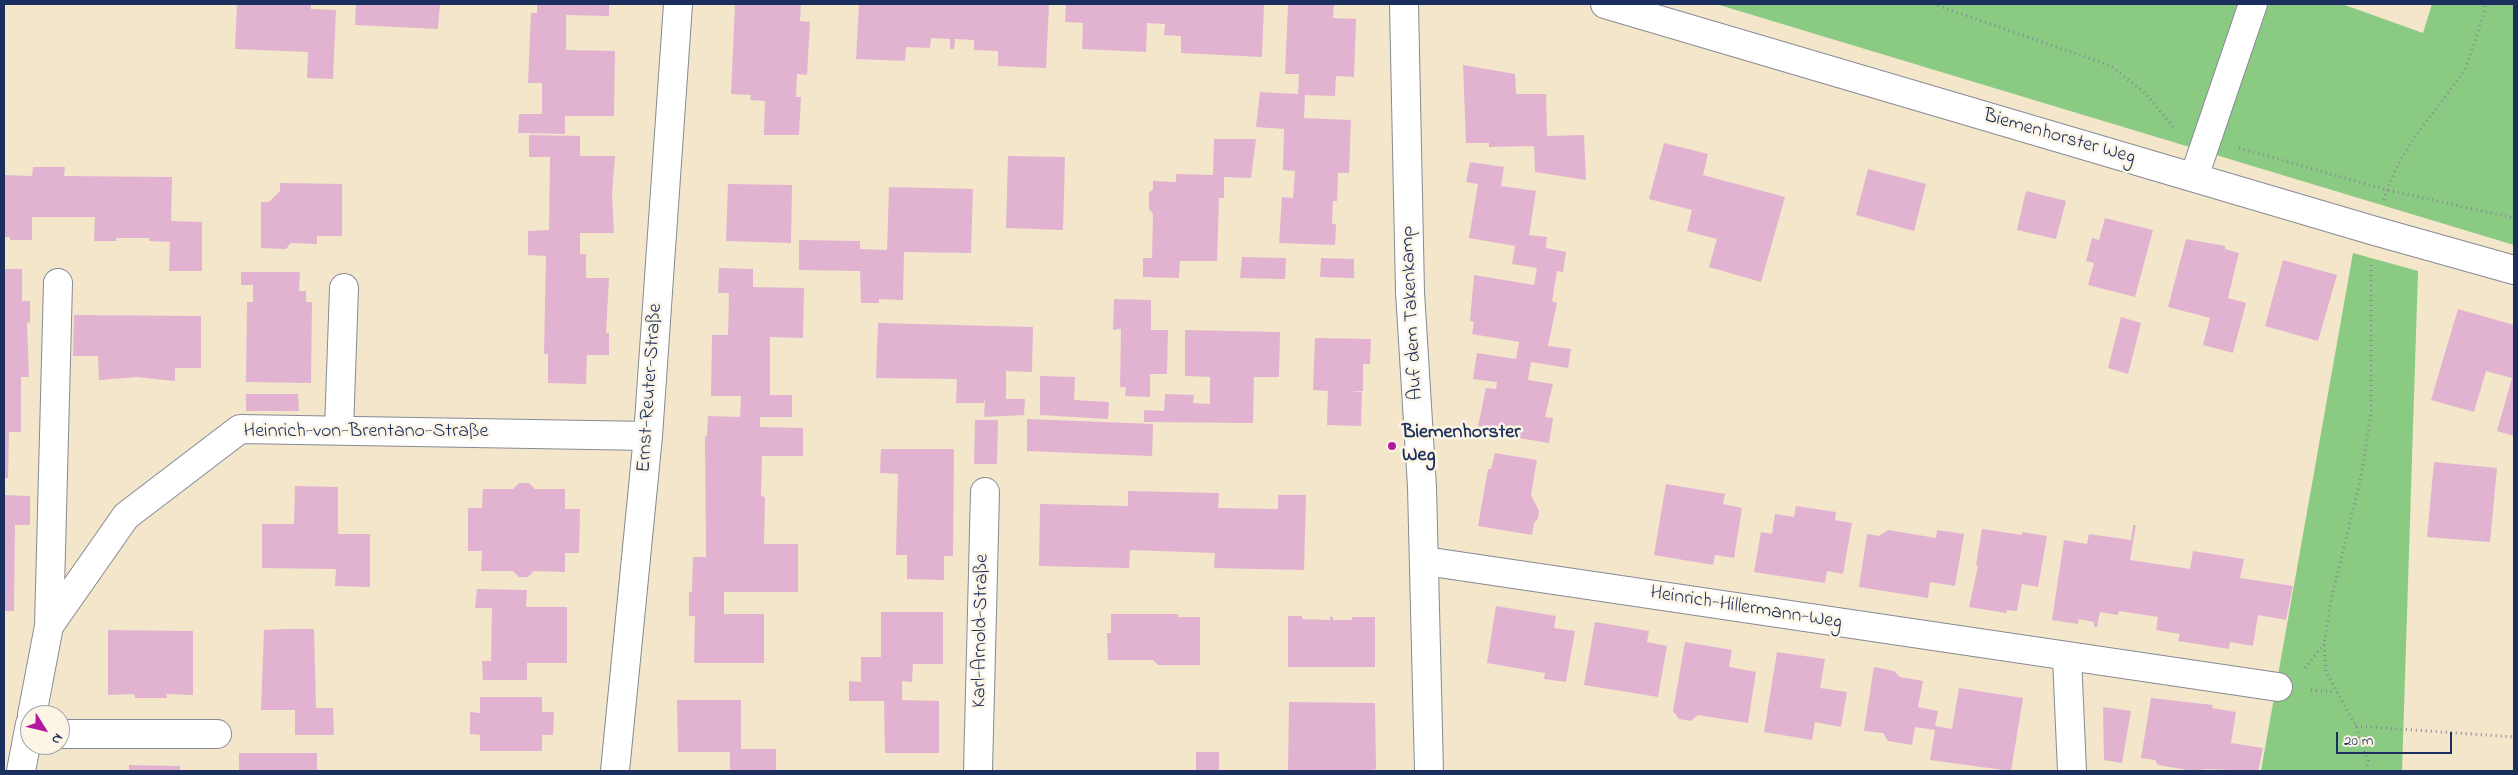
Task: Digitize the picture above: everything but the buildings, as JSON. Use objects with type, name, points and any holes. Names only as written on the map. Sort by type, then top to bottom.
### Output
[{"type":"street","name":"Ernst-Reuter-Straße","points":[[615,771],[648,436],[678,4]]},
{"type":"street","name":"Auf dem Takenkamp","points":[[1404,4],[1410,292],[1425,561],[1429,771]]},
{"type":"street","name":"Biemenhorster Weg","points":[[1605,4],[2376,232],[2514,270]]},
{"type":"street","points":[[2194,177],[2253,4]]},
{"type":"street","name":"Heinrich-von-Brentano-Straße","points":[[34,705],[49,626],[58,283]]},
{"type":"street","points":[[339,430],[344,288]]},
{"type":"street","name":"Heinrich-von-Brentano-Straße","points":[[49,626],[126,516],[240,429],[648,436]]},
{"type":"street","name":"Karl-Arnold-Straße","points":[[978,771],[985,492]]},
{"type":"street","name":"Heinrich-Hillermann-Weg","points":[[1425,561],[2067,658],[2278,687]]},
{"type":"street","points":[[2067,658],[2072,771]]},
{"type":"street","points":[[70,734],[218,734]]},
{"type":"street","name":"Heinrich-von-Brentano-Straße","points":[[21,771],[24,755]]},
{"type":"path","points":[[2366,771],[2368,761],[2356,726],[2326,672],[2324,644],[2332,596],[2361,477],[2371,413],[2373,352],[2371,265],[2376,232],[2387,190],[2401,159],[2418,130],[2462,73],[2484,13],[2485,4]]},
{"type":"path","points":[[2356,726],[2514,737]]},
{"type":"green space","points":[[1716,4],[2342,4],[2423,33],[2432,4],[2514,4],[2514,245]]},
{"type":"green space","points":[[2353,253],[2418,271],[2402,771],[2261,771]]},
{"type":"place","name":"Biemenhorster Weg","points":[[1392,446]]}]
